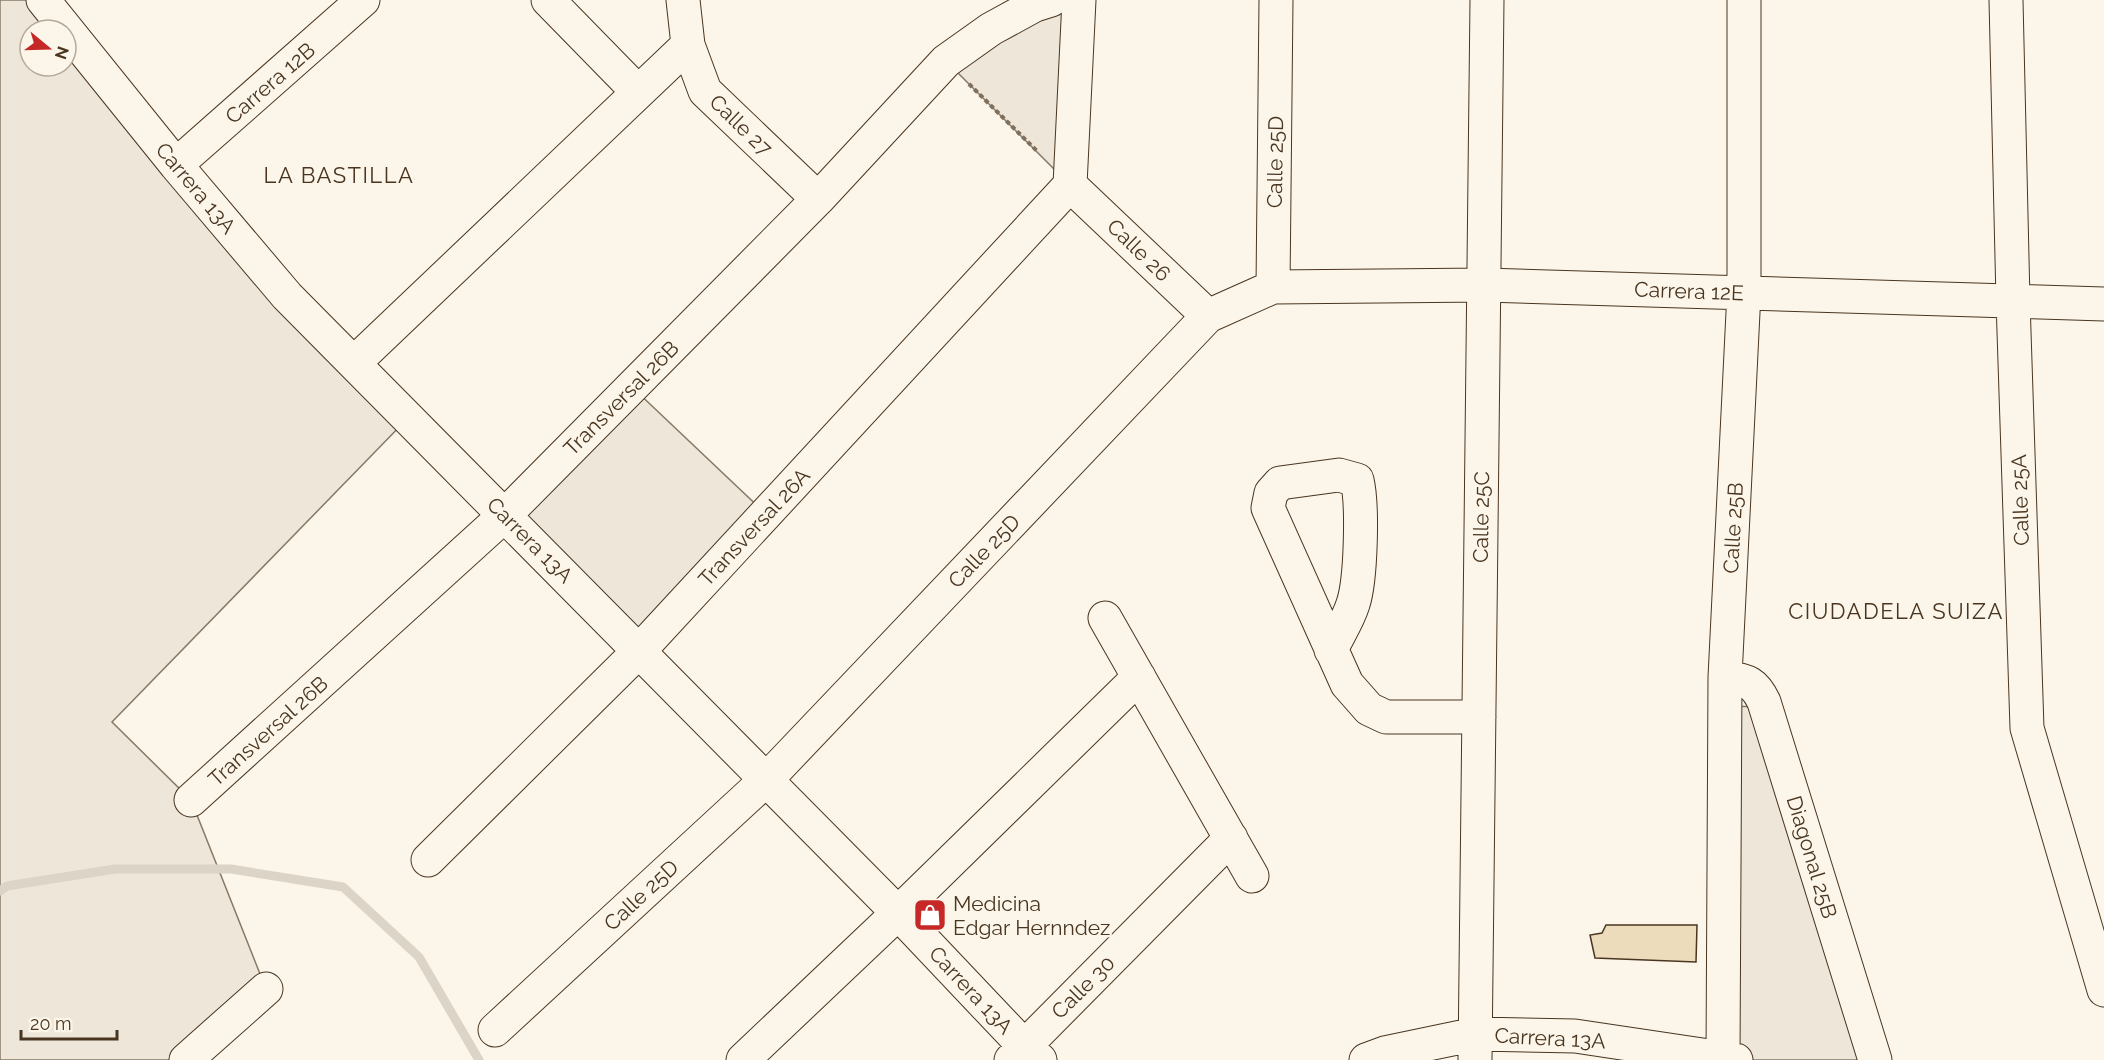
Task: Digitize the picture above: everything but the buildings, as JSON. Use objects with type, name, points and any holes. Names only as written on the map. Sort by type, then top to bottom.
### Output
[{"type":"street","name":"Carrera 13A","points":[[43,0],[176,165],[287,296],[898,912],[1025,1055]]},
{"type":"street","name":"Carrera 12B","points":[[176,165],[363,0]]},
{"type":"street","points":[[548,0],[638,92]]},
{"type":"street","name":"Calle 27","points":[[683,0],[688,45],[705,91],[818,199]]},
{"type":"street","name":"Transversal 26B","points":[[191,800],[505,515],[818,199],[946,61],[991,29],[1035,5],[1051,0]]},
{"type":"street","points":[[1070,184],[1079,0]]},
{"type":"street","name":"Calle 25D","points":[[495,1030],[767,779],[1208,316],[1273,287],[1276,0]]},
{"type":"street","name":"Calle 25C","points":[[1475,1051],[1487,0]]},
{"type":"street","name":"Calle 25B","points":[[1729,1058],[1725,677],[1744,292],[1744,0]]},
{"type":"street","name":"Calle 25A","points":[[2006,0],[2027,728],[2104,990]]},
{"type":"street","points":[[354,363],[688,45]]},
{"type":"street","name":"Calle 26","points":[[1070,184],[1208,316]]},
{"type":"street","name":"Transversal 26A","points":[[428,860],[639,651],[1070,184]]},
{"type":"street","name":"Carrera 12E","points":[[1273,287],[1485,285],[2104,303]]},
{"type":"street","points":[[1331,650],[1353,604],[1359,578],[1360,494],[1357,480],[1339,475],[1280,483],[1271,493],[1268,508],[1331,650],[1347,684],[1369,709],[1386,717],[1479,717]]},
{"type":"street","points":[[1105,618],[1252,876]]},
{"type":"street","name":"Diagonal 25B","points":[[1725,677],[1747,681],[1758,690],[1764,702],[1875,1060]]},
{"type":"street","points":[[743,1060],[1139,678]]},
{"type":"street","name":"Calle 30","points":[[1025,1055],[1231,838]]},
{"type":"street","points":[[186,1060],[266,989]]},
{"type":"street","name":"Carrera 13A","points":[[1366,1060],[1385,1053],[1475,1051],[1575,1036],[1729,1058]]},
{"type":"path","points":[[946,61],[1070,184]]},
{"type":"shaded area","points":[[0,0],[42,0],[58,18],[18,18],[18,78],[78,78],[78,41],[408,418],[112,722],[191,800],[266,989],[190,1060],[0,1060]]},
{"type":"shaded area","points":[[1079,0],[1070,185],[946,61]]},
{"type":"shaded area","points":[[632,387],[766,514],[639,651],[505,515]]},
{"type":"shaded area","points":[[1730,706],[1760,707],[1875,1060],[1736,1060]]},
{"type":"waterway","points":[[0,891],[7,886],[115,869],[231,869],[343,887],[419,957],[479,1060]]},
{"type":"place","name":"Medicina Edgar Hernndez","points":[[930,915]]},
{"type":"district","name":"LA BASTILLA","points":[[339,175]]},
{"type":"district","name":"CIUDADELA SUIZA","points":[[1896,611]]}]
